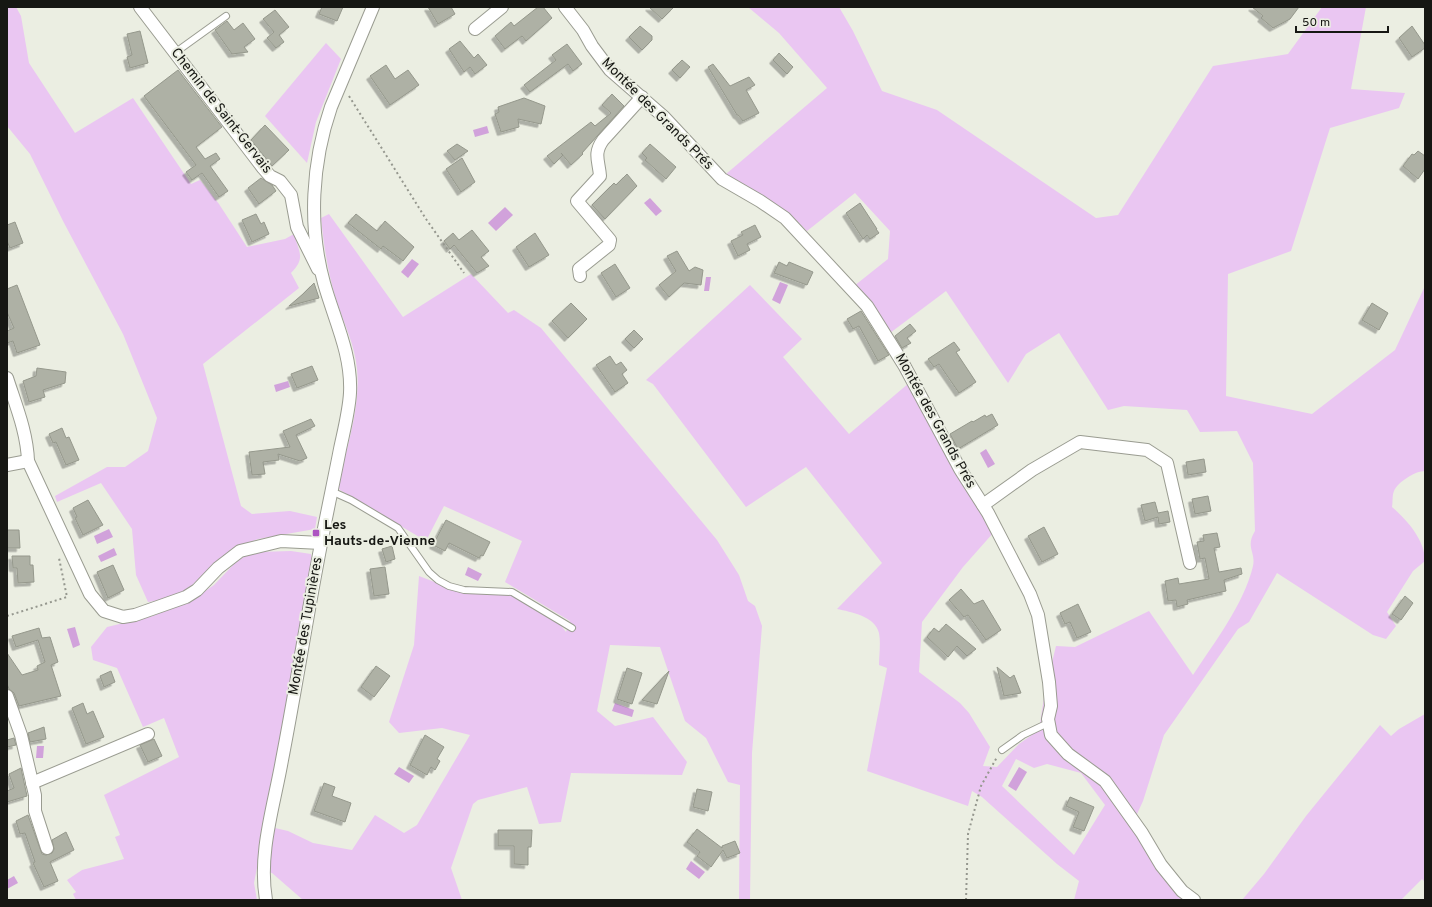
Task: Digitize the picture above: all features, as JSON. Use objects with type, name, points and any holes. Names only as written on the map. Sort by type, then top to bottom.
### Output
[{"type":"street","name":"Chemin de Saint-Gervais","points":[[140,7],[176,52],[263,168],[270,176],[286,187],[291,195],[297,227],[324,281]]},
{"type":"street","name":"Montée des Tupinières","points":[[266,900],[263,869],[266,841],[290,719],[321,543],[349,405],[350,374],[343,341],[324,281],[316,232],[315,182],[326,122],[373,7]]},
{"type":"street","points":[[475,29],[502,7]]},
{"type":"street","name":"Montée des Grands Prés","points":[[565,7],[583,30],[602,61],[610,70],[664,117],[722,179],[760,201],[785,218],[867,306],[888,338],[960,469],[983,505],[1018,569],[1038,614],[1050,682],[1051,706],[1048,723]]},
{"type":"street","points":[[580,276],[579,269],[609,245],[610,240],[577,201],[600,176],[597,155],[600,144],[642,98]]},
{"type":"street","points":[[7,378],[28,444],[28,461],[90,594],[97,605],[104,611],[123,617],[135,615],[186,597],[196,590],[232,557],[240,551],[250,547],[281,541],[321,543]]},
{"type":"street","points":[[983,505],[1032,470],[1080,442],[1147,450],[1167,463],[1190,563]]},
{"type":"street","points":[[7,465],[28,461]]},
{"type":"street","points":[[7,696],[21,735],[36,795],[35,811],[47,848]]},
{"type":"street","points":[[1048,723],[1050,735],[1068,754],[1105,781],[1113,790],[1161,865],[1182,891],[1194,900]]},
{"type":"street","points":[[32,783],[148,734]]},
{"type":"lane","points":[[176,52],[226,16]]},
{"type":"lane","points":[[331,491],[398,528],[425,567],[438,580],[449,586],[464,590],[512,592],[572,628]]},
{"type":"lane","points":[[1002,750],[1023,735],[1048,723]]},
{"type":"path","points":[[341,83],[430,225],[464,273]]},
{"type":"path","points":[[7,616],[67,597],[58,552]]},
{"type":"path","points":[[966,900],[968,834],[981,786],[1002,750]]},
{"type":"shaded area","points":[[7,7],[16,7],[21,16],[29,63],[75,133],[133,98],[191,184],[200,180],[219,204],[247,247],[285,239],[294,234],[299,250],[300,259],[296,268],[291,273],[299,288],[203,364],[241,506],[252,514],[290,511],[317,517],[315,529],[258,539],[238,547],[219,559],[186,591],[173,598],[148,602],[136,575],[132,529],[101,483],[57,502],[55,496],[107,467],[125,467],[148,451],[157,418],[123,334],[63,221],[30,154],[7,126]]},
{"type":"shaded area","points":[[748,7],[839,7],[853,31],[882,91],[937,110],[1096,218],[1118,215],[1213,66],[1288,54],[1322,7],[1366,7],[1351,89],[1405,93],[1399,108],[1330,128],[1291,251],[1228,274],[1226,396],[1312,414],[1395,350],[1425,286],[1425,471],[1412,475],[1399,484],[1393,493],[1392,507],[1409,524],[1419,538],[1425,561],[1413,571],[1387,612],[1396,626],[1386,639],[1373,635],[1277,573],[1249,622],[1238,629],[1164,735],[1143,801],[1132,825],[1188,900],[1074,900],[1079,881],[1057,864],[982,797],[972,791],[968,806],[867,771],[887,668],[879,665],[880,637],[877,627],[873,622],[862,616],[837,609],[882,563],[806,467],[746,507],[653,384],[646,380],[750,285],[802,339],[783,357],[849,434],[909,383],[943,450],[994,532],[963,567],[922,622],[919,672],[960,703],[969,713],[990,747],[983,766],[997,767],[1019,744],[1039,730],[1045,691],[1056,646],[1075,647],[1149,611],[1193,675],[1228,623],[1249,580],[1254,561],[1251,545],[1252,537],[1255,531],[1253,463],[1237,431],[1200,432],[1187,410],[1124,406],[1108,410],[1059,333],[1026,354],[1008,383],[946,291],[890,333],[854,286],[888,259],[890,231],[855,193],[807,231],[797,221],[726,174],[827,88],[779,33]],"holes":[[[1016,759],[1034,768],[1047,764],[1081,773],[1105,805],[1074,855],[1002,786]]]},
{"type":"shaded area","points":[[326,43],[341,59],[316,122],[307,163],[265,116]]},
{"type":"shaded area","points":[[487,126],[489,133],[475,137],[473,130]]},
{"type":"shaded area","points":[[650,198],[662,211],[656,216],[644,203]]},
{"type":"shaded area","points":[[505,207],[513,215],[496,231],[488,223]]},
{"type":"shaded area","points":[[329,214],[403,317],[471,274],[508,313],[514,310],[541,328],[717,540],[739,575],[748,601],[755,606],[762,626],[752,753],[750,900],[739,900],[740,785],[728,782],[706,738],[685,721],[660,647],[610,645],[597,711],[615,726],[653,717],[687,762],[682,775],[571,773],[561,822],[539,824],[527,787],[478,800],[473,804],[451,868],[462,900],[303,900],[272,873],[266,872],[268,850],[275,828],[288,831],[313,843],[352,850],[375,815],[404,833],[417,825],[470,735],[442,728],[399,733],[389,722],[414,645],[419,576],[463,593],[508,594],[519,598],[559,623],[566,632],[570,621],[505,582],[522,541],[444,506],[426,541],[340,490],[338,486],[355,413],[358,384],[354,352],[334,292],[327,260],[321,218]]},
{"type":"shaded area","points":[[412,259],[419,264],[408,278],[401,272]]},
{"type":"shaded area","points":[[706,277],[711,277],[709,291],[704,291]]},
{"type":"shaded area","points":[[780,282],[788,285],[780,304],[772,300]]},
{"type":"shaded area","points":[[288,381],[290,387],[276,392],[274,385]]},
{"type":"shaded area","points":[[986,449],[995,464],[988,468],[980,453]]},
{"type":"shaded area","points":[[109,529],[113,537],[97,544],[94,536]]},
{"type":"shaded area","points":[[114,548],[117,555],[101,562],[98,556]]},
{"type":"shaded area","points":[[291,551],[311,554],[312,559],[287,704],[261,833],[254,883],[257,900],[76,900],[73,894],[76,892],[67,880],[82,870],[124,859],[115,837],[120,835],[104,795],[179,757],[164,718],[143,727],[117,668],[93,660],[91,647],[107,627],[153,616],[198,596],[214,585],[234,564],[246,555],[258,552]]},
{"type":"shaded area","points":[[468,567],[482,574],[478,581],[465,575]]},
{"type":"shaded area","points":[[75,627],[80,645],[73,648],[67,629]]},
{"type":"shaded area","points":[[615,703],[634,710],[632,717],[612,711]]},
{"type":"shaded area","points":[[1425,714],[1425,882],[1422,879],[1401,900],[1242,900],[1264,874],[1306,816],[1380,725],[1391,736],[1399,729]]},
{"type":"shaded area","points":[[37,746],[44,746],[43,758],[36,758]]},
{"type":"shaded area","points":[[399,767],[414,776],[409,783],[394,774]]},
{"type":"shaded area","points":[[1019,767],[1027,772],[1016,791],[1008,786]]},
{"type":"shaded area","points":[[691,861],[705,872],[699,879],[686,869]]},
{"type":"shaded area","points":[[14,876],[18,883],[7,889],[7,880]]},
{"type":"building","points":[[322,7],[343,7],[337,21],[319,14]]},
{"type":"building","points":[[428,7],[451,7],[455,14],[438,24]]},
{"type":"building","points":[[538,7],[543,7],[552,18],[526,41],[522,36],[505,49],[495,36],[511,22],[514,26]]},
{"type":"building","points":[[649,7],[674,7],[662,19]]},
{"type":"building","points":[[1252,7],[1299,7],[1290,19],[1273,28],[1261,18],[1263,16]]},
{"type":"building","points":[[275,10],[289,27],[279,35],[284,42],[276,48],[267,38],[274,32],[263,19]]},
{"type":"building","points":[[227,21],[234,30],[243,23],[255,39],[244,47],[248,52],[232,54],[215,30]]},
{"type":"building","points":[[640,26],[652,36],[652,40],[642,50],[629,37]]},
{"type":"building","points":[[1412,26],[1425,45],[1425,48],[1412,57],[1399,38]]},
{"type":"building","points":[[140,31],[148,63],[130,68],[127,57],[132,55],[127,34]]},
{"type":"building","points":[[460,41],[474,58],[478,54],[487,65],[475,74],[470,67],[464,72],[449,49]]},
{"type":"building","points":[[567,44],[582,64],[573,71],[568,64],[530,92],[524,85],[556,60],[552,55]]},
{"type":"building","points":[[779,53],[793,67],[787,74],[773,60]]},
{"type":"building","points":[[682,60],[690,67],[680,78],[672,70]]},
{"type":"building","points":[[713,64],[730,86],[749,77],[755,85],[746,90],[759,113],[743,121],[737,115],[708,67]]},
{"type":"building","points":[[386,65],[395,79],[408,70],[419,85],[390,105],[370,76]]},
{"type":"building","points":[[178,70],[222,127],[196,147],[205,159],[216,153],[220,159],[210,166],[228,191],[219,197],[202,173],[192,180],[186,172],[196,165],[144,96]]},
{"type":"building","points":[[612,94],[624,106],[582,153],[583,154],[571,165],[563,155],[554,164],[547,156],[591,122],[595,126],[611,113],[602,105]]},
{"type":"building","points":[[524,98],[545,106],[541,124],[518,119],[519,127],[501,132],[495,114],[499,112],[498,107]]},
{"type":"building","points":[[265,125],[289,150],[272,166],[251,140]]},
{"type":"building","points":[[457,144],[468,151],[455,160],[447,151]]},
{"type":"building","points":[[650,144],[676,167],[666,179],[645,160],[647,158],[642,153]]},
{"type":"building","points":[[1418,151],[1425,156],[1425,169],[1418,179],[1403,166],[1412,154],[1414,155]]},
{"type":"building","points":[[462,158],[475,182],[461,192],[446,169]]},
{"type":"building","points":[[627,174],[637,186],[605,219],[592,205],[614,183],[616,185]]},
{"type":"building","points":[[261,178],[272,185],[276,191],[259,204],[248,188]]},
{"type":"building","points":[[860,203],[879,233],[870,239],[867,235],[863,239],[846,213]]},
{"type":"building","points":[[256,214],[261,224],[264,222],[269,234],[252,242],[242,220]]},
{"type":"building","points":[[356,214],[377,231],[385,221],[414,247],[403,261],[383,246],[381,249],[348,223]]},
{"type":"building","points":[[15,222],[23,243],[10,248],[7,241],[7,225]]},
{"type":"building","points":[[755,225],[761,237],[747,244],[750,250],[738,256],[731,241],[743,235],[741,232]]},
{"type":"building","points":[[472,230],[489,251],[481,257],[489,266],[477,273],[454,245],[450,249],[444,241],[453,233],[459,240]]},
{"type":"building","points":[[535,233],[549,255],[529,267],[516,247]]},
{"type":"building","points":[[677,251],[689,271],[695,267],[703,270],[701,285],[684,283],[669,297],[659,285],[676,271],[667,256]]},
{"type":"building","points":[[779,262],[787,266],[789,262],[813,272],[807,285],[774,273]]},
{"type":"building","points":[[615,264],[630,288],[616,297],[601,273]]},
{"type":"building","points":[[314,283],[319,298],[289,306],[303,294]]},
{"type":"building","points":[[17,285],[40,345],[17,353],[13,341],[7,343],[7,331],[14,328],[7,312],[7,289]]},
{"type":"building","points":[[571,303],[587,319],[568,338],[552,321]]},
{"type":"building","points":[[1372,303],[1388,313],[1379,330],[1362,320]]},
{"type":"building","points":[[861,311],[889,355],[878,361],[859,326],[853,329],[847,319]]},
{"type":"building","points":[[910,324],[916,331],[907,338],[911,343],[902,348],[895,336]]},
{"type":"building","points":[[634,330],[643,339],[634,348],[625,339]]},
{"type":"building","points":[[954,342],[960,350],[956,352],[976,382],[959,393],[939,364],[934,367],[928,359]]},
{"type":"building","points":[[610,356],[616,365],[621,362],[627,370],[622,374],[628,383],[615,392],[596,365]]},
{"type":"building","points":[[312,366],[318,380],[297,388],[291,374]]},
{"type":"building","points":[[37,368],[66,372],[65,383],[43,390],[45,397],[29,402],[23,381],[36,376]]},
{"type":"building","points":[[992,414],[998,425],[958,449],[950,434],[972,421],[973,422],[985,415],[986,417]]},
{"type":"building","points":[[311,419],[315,426],[296,435],[307,458],[300,461],[278,454],[279,460],[263,462],[265,474],[252,475],[249,452],[290,447],[283,431]]},
{"type":"building","points":[[62,428],[66,438],[69,437],[79,460],[66,465],[56,442],[53,443],[49,434]]},
{"type":"building","points":[[1204,459],[1206,472],[1188,475],[1186,462]]},
{"type":"building","points":[[1208,496],[1211,511],[1195,514],[1192,499]]},
{"type":"building","points":[[88,500],[103,525],[83,535],[75,518],[77,517],[73,508]]},
{"type":"building","points":[[1155,502],[1158,513],[1168,511],[1170,522],[1159,524],[1158,517],[1145,521],[1141,505]]},
{"type":"building","points":[[446,520],[490,542],[483,556],[481,555],[479,558],[449,543],[445,551],[433,545]]},
{"type":"building","points":[[1044,527],[1058,554],[1042,562],[1028,536]]},
{"type":"building","points":[[7,530],[19,530],[20,548],[7,548]]},
{"type":"building","points":[[1217,533],[1220,547],[1214,548],[1219,572],[1241,568],[1242,574],[1224,580],[1226,591],[1187,600],[1188,604],[1177,607],[1176,600],[1168,601],[1165,581],[1178,578],[1179,584],[1209,579],[1205,558],[1200,559],[1197,542],[1204,541],[1203,535]]},
{"type":"building","points":[[392,546],[395,559],[386,562],[382,549]]},
{"type":"building","points":[[12,556],[30,556],[30,565],[33,565],[34,582],[18,583],[17,568],[13,568]]},
{"type":"building","points":[[113,565],[124,590],[108,598],[97,572]]},
{"type":"building","points":[[385,567],[389,594],[374,596],[370,569]]},
{"type":"building","points":[[961,589],[974,604],[983,600],[1001,630],[986,640],[968,615],[964,617],[949,600]]},
{"type":"building","points":[[1405,596],[1413,603],[1401,620],[1392,614]]},
{"type":"building","points":[[1078,604],[1091,632],[1077,638],[1070,622],[1065,624],[1060,613]]},
{"type":"building","points":[[946,624],[976,649],[967,656],[957,646],[948,657],[927,637],[934,628],[939,632]]},
{"type":"building","points":[[39,628],[42,638],[50,637],[58,662],[51,665],[61,696],[19,706],[14,693],[9,689],[7,684],[7,653],[22,675],[38,670],[37,666],[45,662],[38,640],[16,647],[12,636]]},
{"type":"building","points":[[376,666],[390,676],[374,697],[361,687]]},
{"type":"building","points":[[997,667],[1010,678],[1014,675],[1021,693],[1004,696]]},
{"type":"building","points":[[627,668],[642,673],[632,704],[617,699]]},
{"type":"building","points":[[111,671],[115,682],[104,687],[100,676]]},
{"type":"building","points":[[669,671],[657,704],[642,700]]},
{"type":"building","points":[[83,703],[87,714],[93,711],[104,737],[86,744],[72,708]]},
{"type":"building","points":[[44,727],[46,739],[30,742],[28,733]]},
{"type":"building","points":[[425,735],[444,747],[437,759],[440,761],[435,770],[431,767],[427,775],[410,765]]},
{"type":"building","points":[[14,738],[16,745],[7,747],[7,740]]},
{"type":"building","points":[[154,739],[162,756],[148,762],[140,745]]},
{"type":"building","points":[[21,768],[27,796],[7,802],[7,791],[14,788],[9,774]]},
{"type":"building","points":[[324,783],[335,787],[332,796],[351,803],[345,822],[314,811]]},
{"type":"building","points":[[697,789],[712,792],[708,811],[693,807]]},
{"type":"building","points":[[1070,797],[1094,807],[1084,831],[1073,827],[1079,812],[1066,806]]},
{"type":"building","points":[[28,815],[42,854],[46,855],[52,853],[54,849],[52,840],[66,832],[74,850],[50,862],[58,881],[44,887],[33,863],[35,862],[25,833],[20,834],[16,821]]},
{"type":"building","points":[[697,829],[722,848],[722,846],[735,841],[740,853],[727,858],[723,850],[711,867],[697,856],[700,852],[687,842]]},
{"type":"building","points":[[498,830],[532,830],[531,847],[528,847],[528,865],[514,864],[514,846],[498,846]]},
{"type":"place","name":"Les Hauts-de-Vienne","points":[[316,533]]}]
